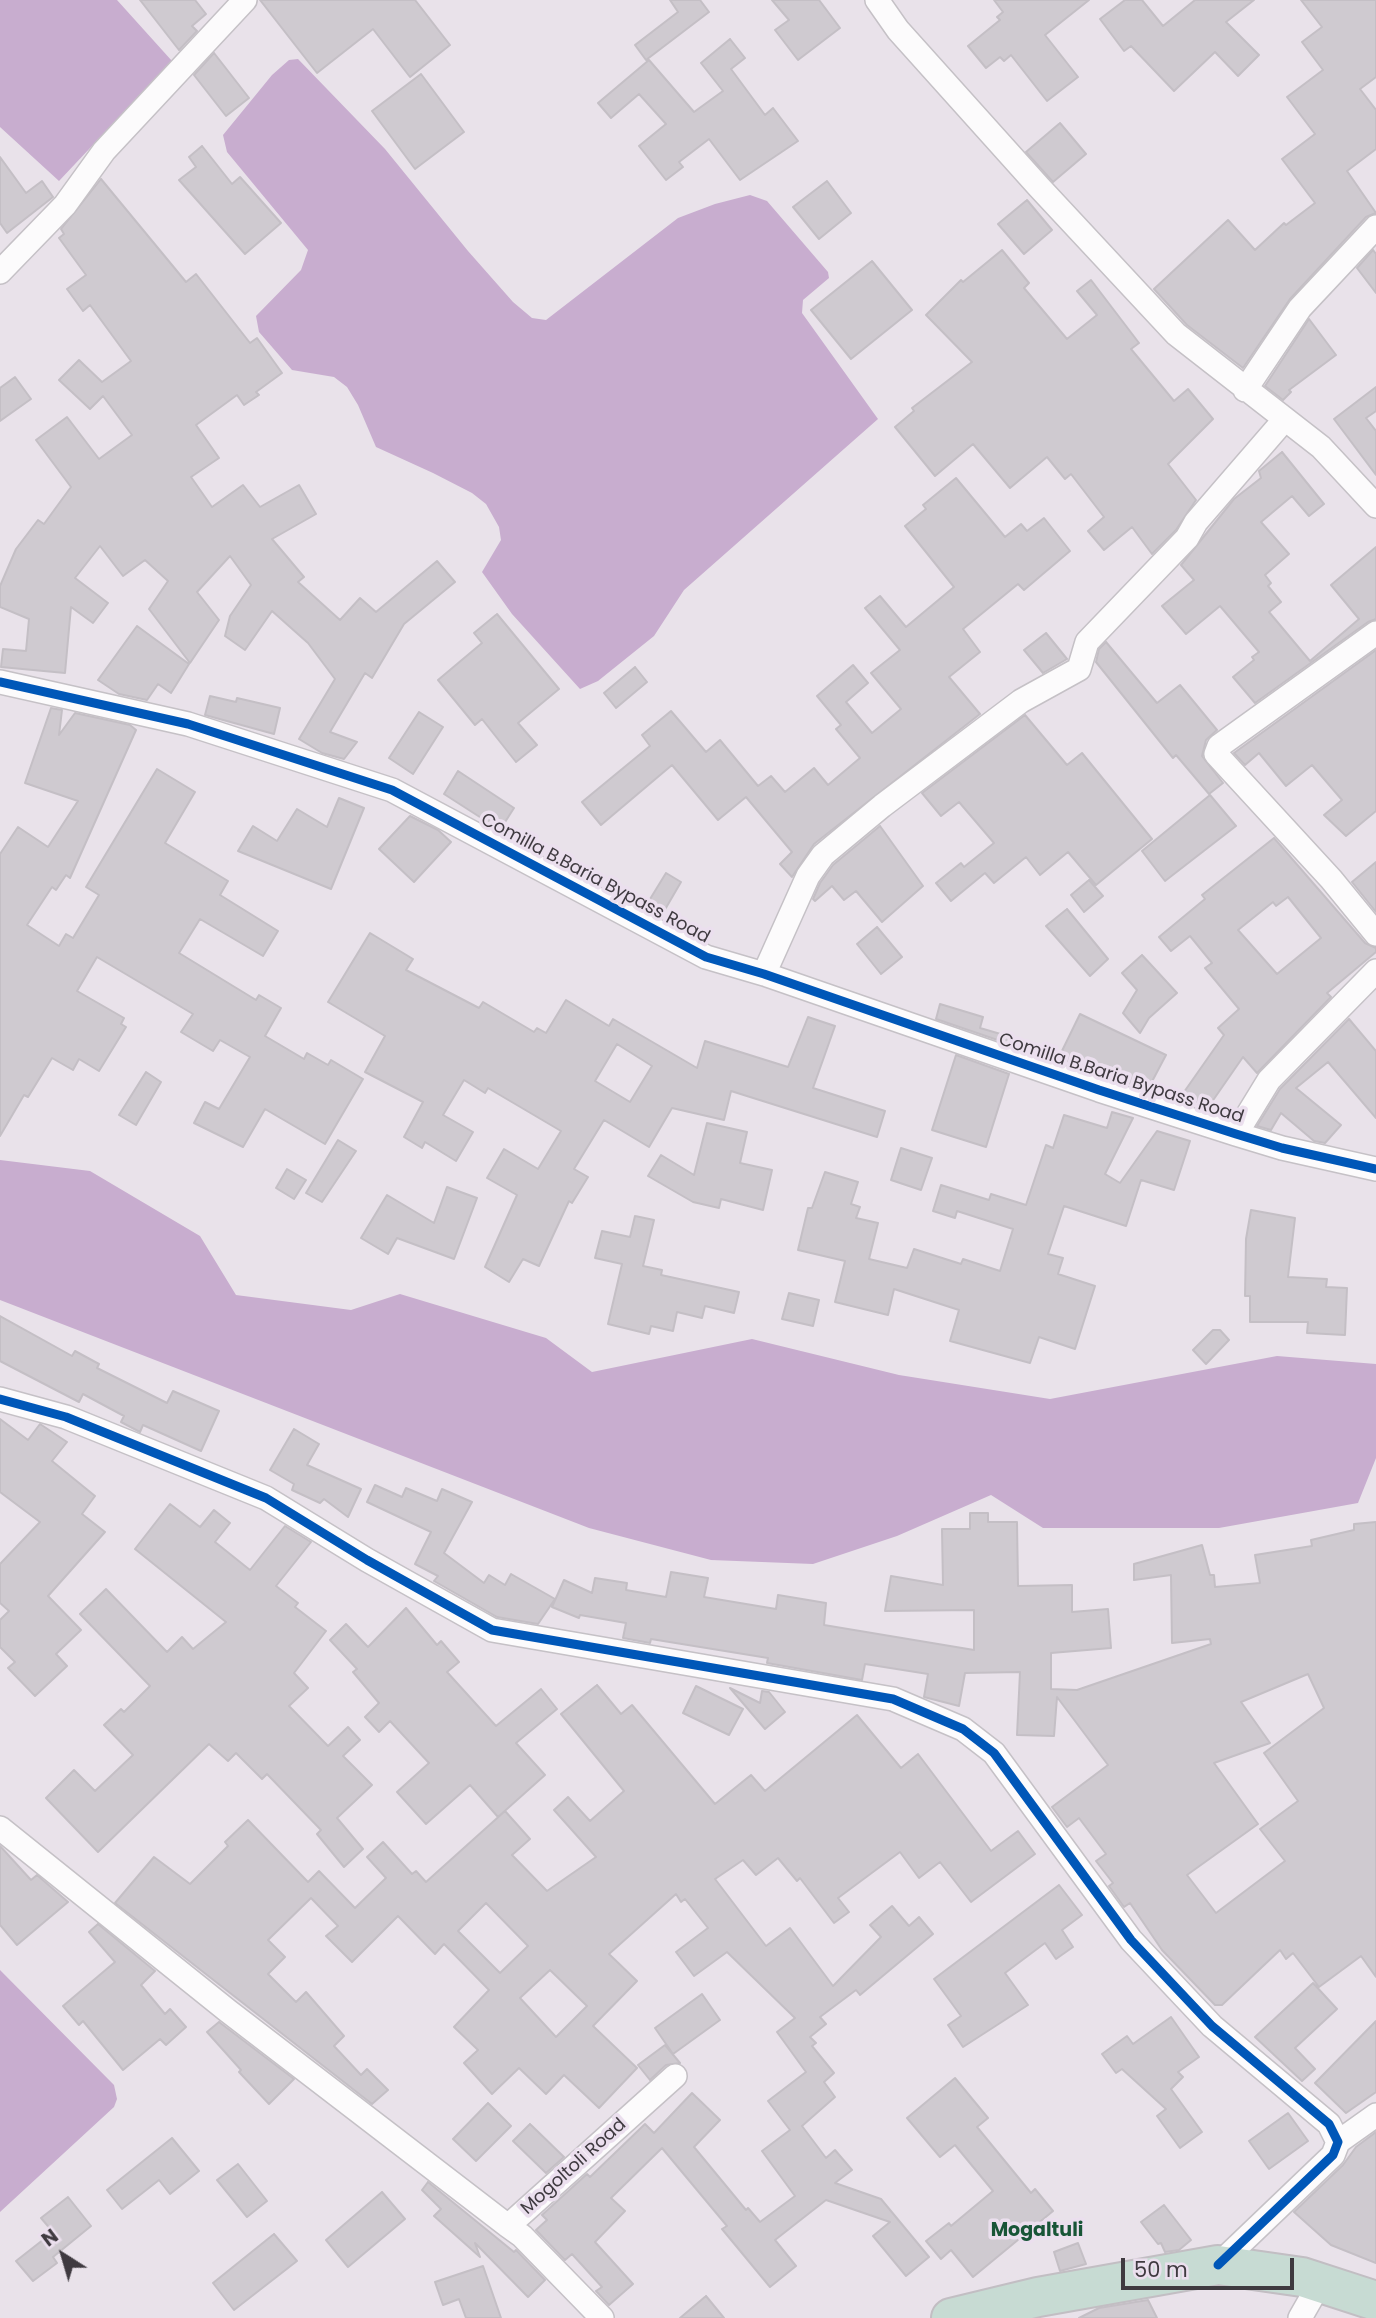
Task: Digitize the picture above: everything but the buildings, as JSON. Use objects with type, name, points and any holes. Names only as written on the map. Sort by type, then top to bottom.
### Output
[{"type":"highway","points":[[951,2318],[1038,2297],[1218,2265],[1262,2269],[1320,2283],[1376,2301]]},
{"type":"street","points":[[0,271],[65,205],[104,150],[244,0]]},
{"type":"street","points":[[877,0],[898,30],[1176,334],[1321,447],[1376,506]]},
{"type":"street","points":[[1245,390],[1300,308],[1376,227]]},
{"type":"street","points":[[764,974],[808,876],[823,855],[882,806],[1021,701],[1079,669],[1087,642],[1187,538],[1196,522],[1285,419]]},
{"type":"street","points":[[1376,633],[1219,746],[1216,754],[1331,879],[1376,934]]},
{"type":"street","name":"Comilla B.Baria Bypass Road","points":[[0,682],[188,724],[392,790],[706,957],[764,974],[1099,1090],[1236,1134],[1282,1148],[1376,1169]]},
{"type":"street","points":[[1236,1134],[1269,1080],[1376,971]]},
{"type":"street","points":[[0,1399],[66,1417],[267,1498],[367,1560],[492,1630],[893,1699],[963,1729],[994,1753],[1131,1940],[1212,2026],[1329,2124],[1338,2141]]},
{"type":"street","points":[[0,1828],[239,2019],[508,2226]]},
{"type":"street","name":"Mogoltoli Road","points":[[602,2318],[522,2236],[508,2226],[675,2076]]},
{"type":"street","points":[[1218,2265],[1333,2155],[1338,2141],[1376,2115]]},
{"type":"street","points":[[1300,2318],[1320,2283]]},
{"type":"shaded area","points":[[0,0],[117,0],[172,61],[59,181],[0,127]]},
{"type":"shaded area","points":[[298,59],[385,149],[468,251],[513,302],[532,318],[546,320],[678,218],[750,195],[767,201],[828,272],[829,278],[803,300],[802,313],[878,419],[684,590],[654,636],[598,681],[580,689],[512,614],[482,572],[501,540],[499,527],[486,504],[472,493],[376,447],[347,387],[334,377],[292,370],[259,332],[256,316],[301,270],[308,250],[227,152],[223,135],[272,75],[289,60]]},
{"type":"shaded area","points":[[0,1160],[90,1171],[200,1236],[236,1295],[351,1310],[400,1294],[546,1338],[592,1372],[752,1339],[899,1375],[1050,1399],[1277,1356],[1376,1364],[1376,1458],[1358,1503],[1219,1528],[1043,1528],[991,1495],[897,1536],[813,1564],[711,1560],[589,1528],[0,1300]]},
{"type":"shaded area","points":[[0,1970],[114,2085],[117,2099],[114,2107],[0,2212]]},
{"type":"cycle path","points":[[0,682],[188,724],[392,790],[706,957],[764,974],[1099,1090],[1236,1134],[1282,1148],[1376,1169]]},
{"type":"cycle path","points":[[0,1399],[66,1417],[266,1498],[367,1560],[492,1630],[893,1699],[963,1729],[994,1753],[1131,1940],[1212,2026],[1329,2124],[1338,2142],[1333,2155],[1218,2265]]},
{"type":"district","name":"Mogaltuli","points":[[1037,2231]]}]
